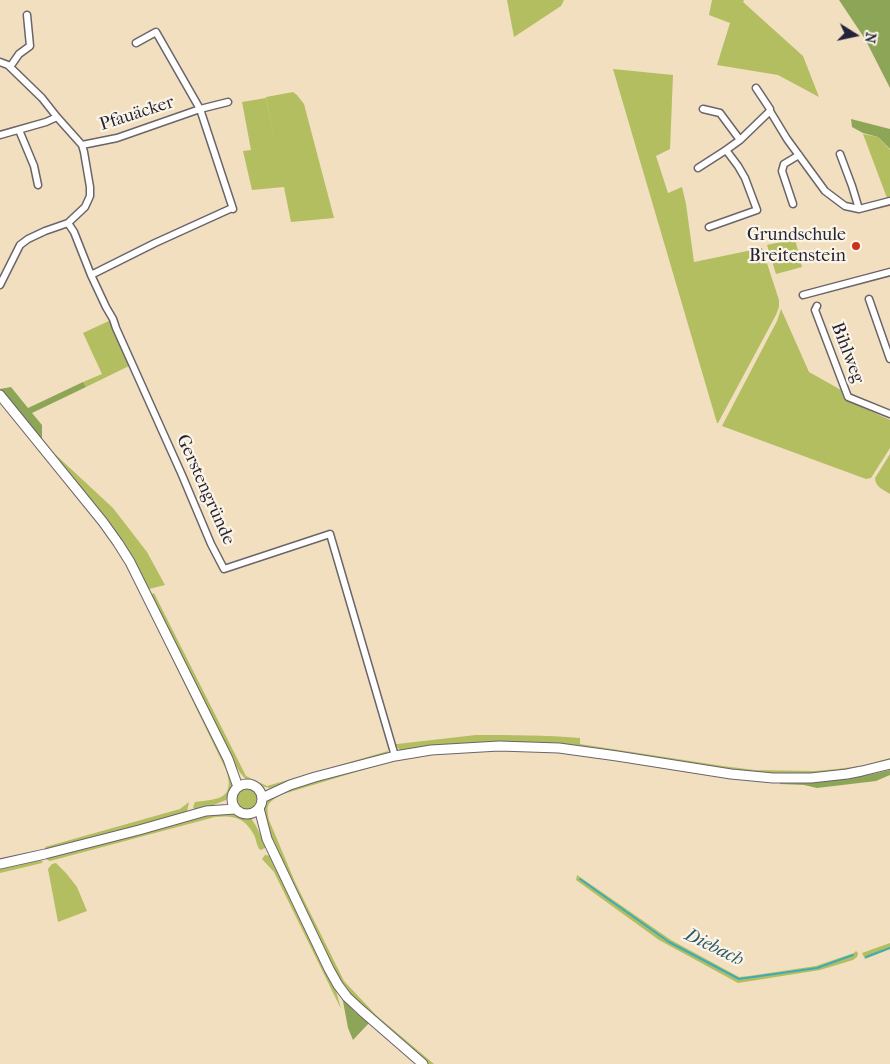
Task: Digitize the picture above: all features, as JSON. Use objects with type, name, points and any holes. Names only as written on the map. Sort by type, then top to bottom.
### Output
[{"type":"main road","points":[[0,395],[103,522],[130,562],[242,785]]},
{"type":"main road","points":[[261,794],[315,777],[395,756],[431,750],[499,746],[559,748],[731,774],[773,778],[811,778],[838,775],[890,764]]},
{"type":"main road","points":[[242,785],[256,786],[261,794],[262,802],[259,808],[250,814],[239,812],[232,804],[231,798],[233,793],[242,785]]},
{"type":"main road","points":[[206,811],[231,798]]},
{"type":"main road","points":[[259,808],[268,839],[338,985],[347,997],[423,1064]]},
{"type":"main road","points":[[0,864],[54,852],[206,811],[235,809]]},
{"type":"main road","points":[[250,814],[268,839]]},
{"type":"street","points":[[10,66],[19,54],[30,46],[27,15]]},
{"type":"street","name":"Pfauäcker","points":[[136,43],[156,32],[200,109]]},
{"type":"street","points":[[0,62],[10,66],[42,98],[56,117],[82,145],[90,187],[90,196],[85,207],[68,223],[45,231],[20,245],[0,285]]},
{"type":"street","points":[[756,88],[787,139],[825,191],[844,206],[859,209],[890,201]]},
{"type":"street","name":"Pfauäcker","points":[[82,145],[117,138],[200,109],[228,102]]},
{"type":"street","points":[[92,275],[155,243],[232,209],[200,109]]},
{"type":"street","points":[[704,109],[720,113],[740,140]]},
{"type":"street","points":[[698,168],[740,140],[770,111]]},
{"type":"street","points":[[0,135],[46,122],[56,117]]},
{"type":"street","points":[[19,130],[34,166],[38,185]]},
{"type":"street","points":[[709,227],[757,210],[745,178],[738,166],[724,151]]},
{"type":"street","points":[[840,154],[859,209]]},
{"type":"street","points":[[793,204],[782,172],[784,164],[799,155]]},
{"type":"street","name":"Gerstengründe","points":[[68,223],[74,232],[113,319],[211,544],[224,568],[330,534],[395,756]]},
{"type":"street","points":[[803,295],[890,272]]},
{"type":"street","points":[[870,299],[890,359]]},
{"type":"street","name":"Bihlweg","points":[[817,306],[815,310],[848,397],[890,414]]},
{"type":"green space","points":[[507,0],[564,0],[561,6],[514,37]]},
{"type":"green space","points":[[712,0],[744,0],[743,2],[803,56],[819,97],[778,75],[717,65],[730,23],[709,15]]},
{"type":"green space","points":[[839,0],[890,0],[890,88],[865,39]]},
{"type":"green space","points":[[613,69],[673,75],[670,149],[656,156],[668,193],[682,187],[694,262],[762,248],[779,300],[776,315],[718,423],[717,423]]},
{"type":"green space","points":[[293,92],[304,104],[334,218],[291,222],[284,187],[252,190],[243,151],[251,150],[242,102],[266,98],[275,143],[266,97]]},
{"type":"green space","points":[[851,119],[890,129],[890,149],[878,137],[863,133],[852,127]]},
{"type":"green space","points":[[863,134],[878,137],[890,150],[890,197],[887,198]]},
{"type":"green space","points":[[795,239],[802,267],[776,274],[767,245]]},
{"type":"green space","points":[[781,309],[809,372],[841,390],[844,399],[890,420],[890,448],[871,478],[866,479],[722,426],[777,321]]},
{"type":"green space","points":[[111,320],[131,365],[86,387],[83,382],[102,374],[83,333]]},
{"type":"green space","points":[[83,382],[86,387],[32,413],[42,425],[42,442],[0,391],[0,389],[11,387],[28,408]]},
{"type":"green space","points":[[42,442],[113,508],[147,552],[165,585],[149,589],[132,558]]},
{"type":"green space","points":[[890,454],[890,494],[878,486],[875,478]]},
{"type":"green space","points":[[154,593],[246,776],[267,786],[388,751],[388,754],[270,788],[248,781],[235,764],[150,595]]},
{"type":"green space","points":[[168,644],[234,784],[226,800],[203,809],[195,810],[193,807],[195,802],[211,800],[226,793],[228,780],[226,770],[166,646]]},
{"type":"green space","points":[[476,735],[580,738],[580,744],[755,770],[814,771],[867,765],[890,758],[890,761],[862,768],[816,774],[756,774],[579,748],[401,752],[395,744]]},
{"type":"green space","points":[[392,761],[280,795],[268,805],[268,815],[295,882],[344,981],[376,1015],[434,1064],[428,1064],[379,1022],[356,1000],[336,975],[269,835],[262,811],[264,804],[272,796],[298,786]]},
{"type":"green space","points":[[890,770],[890,775],[876,781],[817,788],[804,785],[780,784],[780,781],[835,779]]},
{"type":"green space","points":[[247,786],[256,790],[260,799],[256,808],[247,812],[238,808],[234,799],[238,790]]},
{"type":"green space","points":[[189,802],[187,812],[47,851],[45,847],[180,809]]},
{"type":"green space","points":[[215,813],[237,813],[251,818],[265,844],[265,848],[259,849],[255,837],[248,826],[239,819],[234,817],[215,817],[50,861],[47,860],[49,857]]},
{"type":"green space","points":[[265,855],[271,856],[334,983],[341,1009],[274,872],[262,859]]},
{"type":"green space","points":[[40,860],[43,861],[42,863],[0,873],[0,869]]},
{"type":"green space","points":[[56,863],[77,887],[87,911],[58,922],[48,869],[52,864]]},
{"type":"green space","points":[[577,875],[671,940],[739,977],[816,966],[856,951],[858,953],[857,957],[853,960],[820,970],[738,983],[659,940],[576,880]]},
{"type":"green space","points":[[890,943],[890,949],[865,959],[862,953]]},
{"type":"green space","points":[[342,996],[355,1012],[369,1023],[353,1040],[348,1028]]},
{"type":"waterway","name":"Diebach","points":[[580,879],[669,942],[739,979],[817,968],[853,955]]},
{"type":"waterway","name":"Diebach","points":[[866,957],[890,948]]},
{"type":"place","name":"Grundschule Breitenstein","points":[[856,246]]}]
